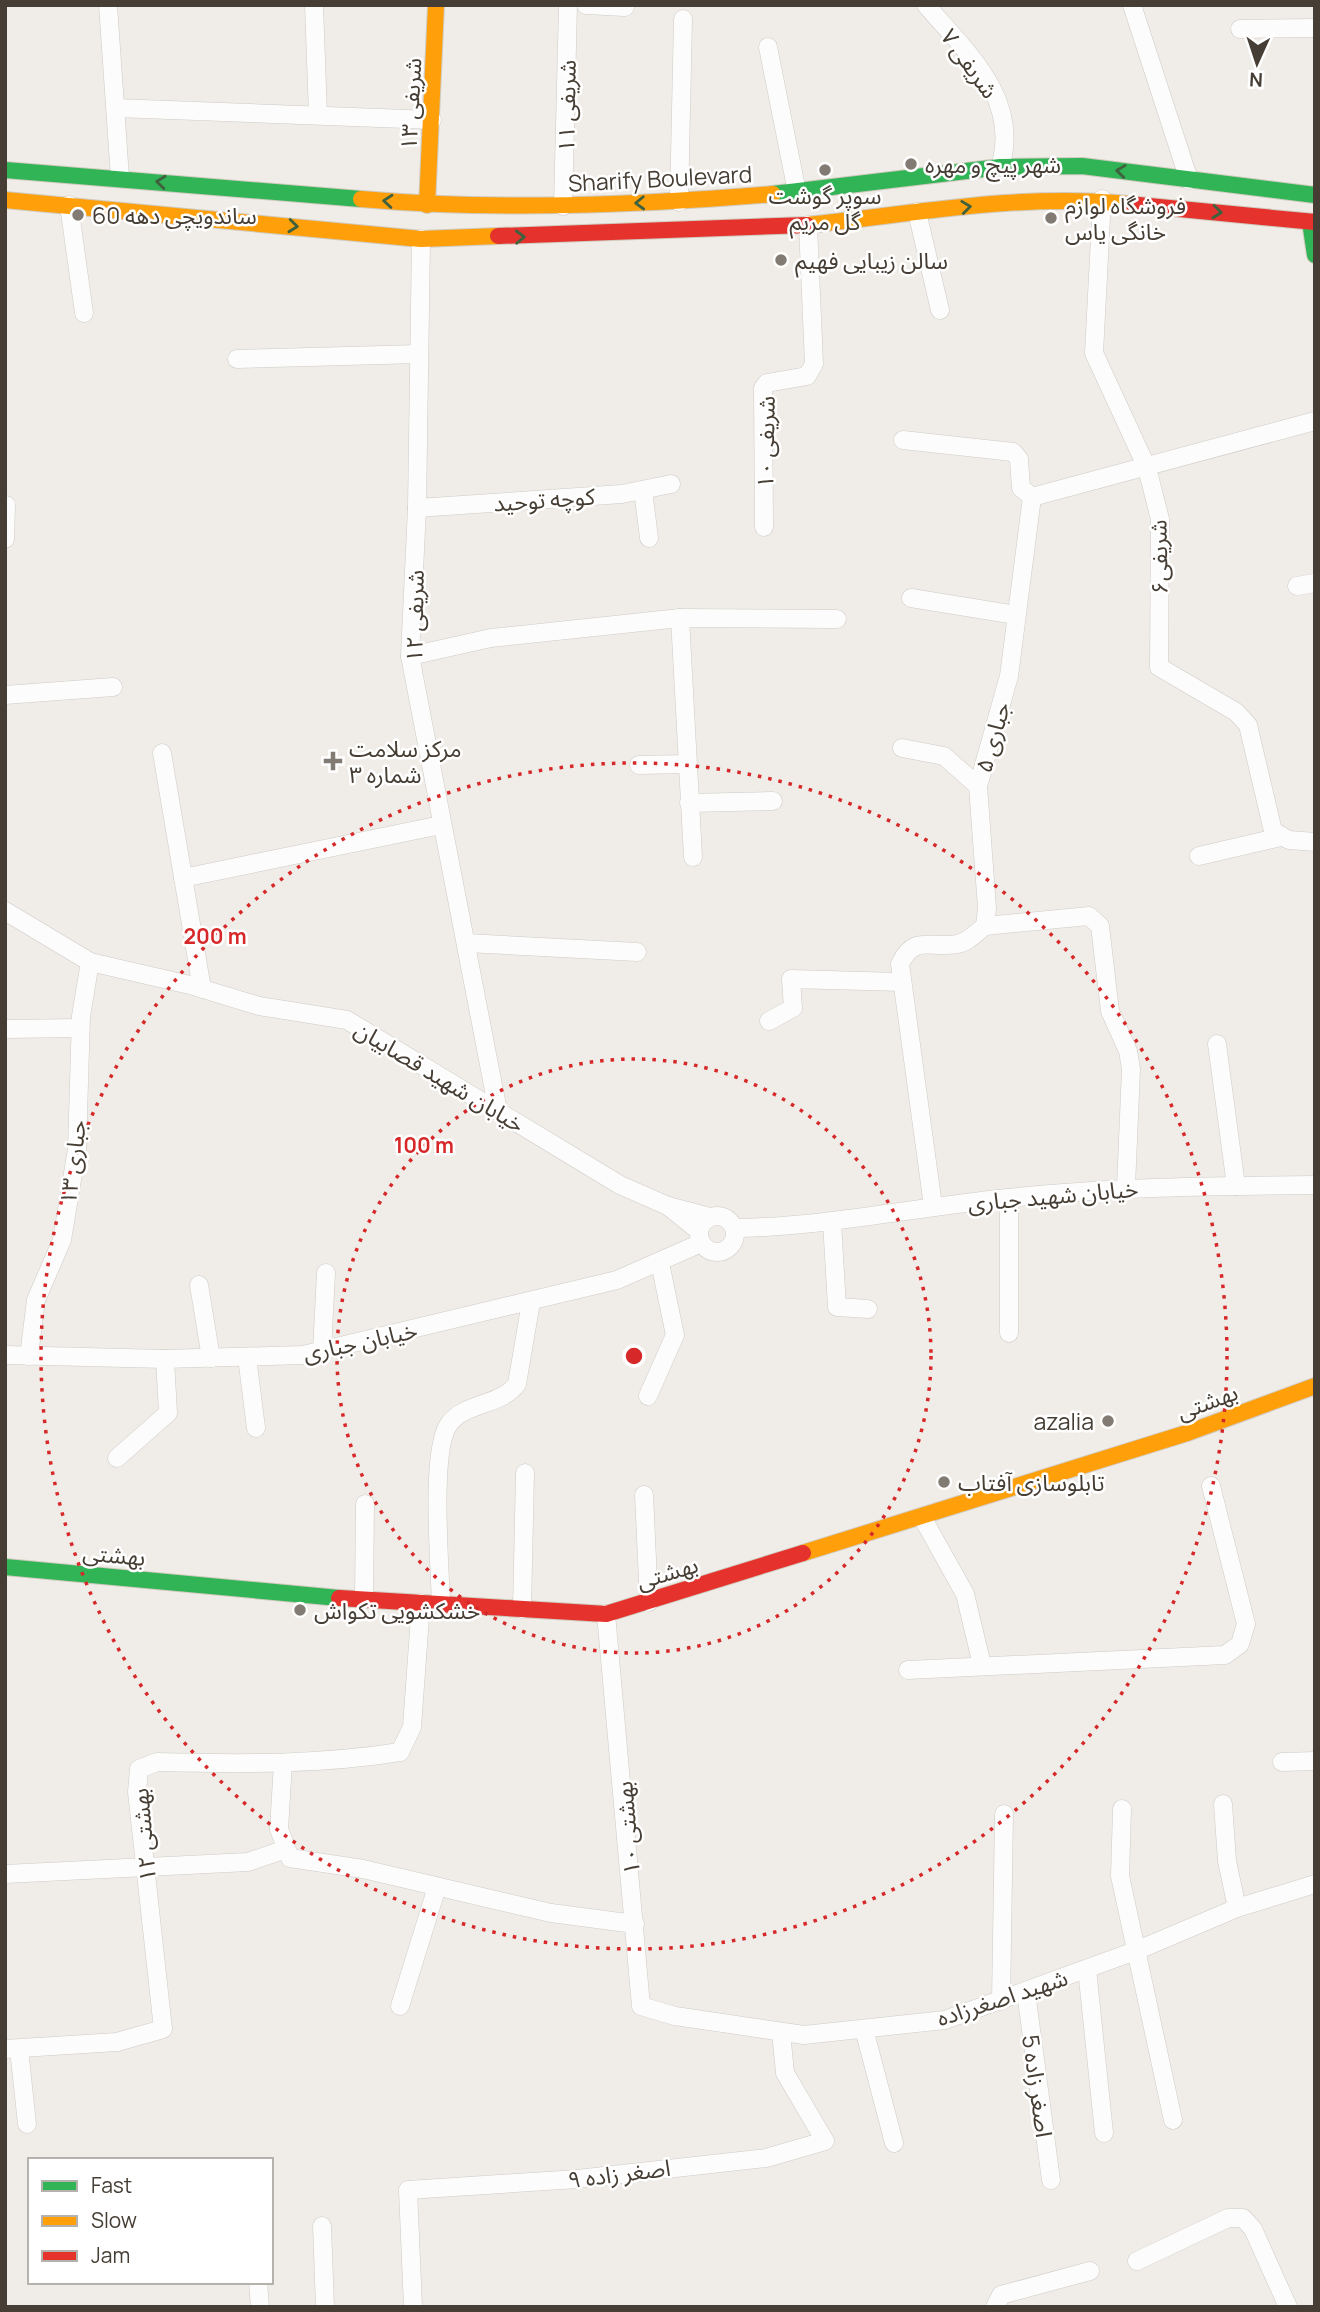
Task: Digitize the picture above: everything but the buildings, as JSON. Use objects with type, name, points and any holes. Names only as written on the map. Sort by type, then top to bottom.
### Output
[{"type":"main road","name":"شریفی ۱۳","points":[[426,205],[436,5]]},
{"type":"main road","name":"Sharify Boulevard","points":[[5,170],[426,205],[563,206],[679,202],[797,192],[1000,167],[1082,166],[1315,195]]},
{"type":"main road","points":[[720,198],[722,229]]},
{"type":"main road","points":[[5,200],[421,239],[808,225],[999,203],[1102,199],[1312,222],[1315,255]]},
{"type":"main road","name":"بهشتی","points":[[5,1567],[364,1599],[606,1614],[1187,1433],[1315,1386]]},
{"type":"street","points":[[108,5],[120,178]]},
{"type":"street","points":[[314,5],[318,115]]},
{"type":"street","name":"شریفی ۱۱","points":[[563,206],[568,5]]},
{"type":"street","points":[[586,5],[625,7]]},
{"type":"street","name":"شریفی ۷","points":[[926,5],[979,67],[998,97],[1006,127],[1006,148],[1000,167]]},
{"type":"street","points":[[1132,5],[1189,180]]},
{"type":"street","points":[[679,202],[683,19]]},
{"type":"street","points":[[1240,29],[1315,28]]},
{"type":"street","points":[[768,47],[797,192]]},
{"type":"street","points":[[116,107],[432,120]]},
{"type":"street","name":"شریفی۶","points":[[1102,199],[1094,353],[1147,468],[1160,519],[1158,667],[1236,712],[1248,725],[1273,831],[1281,837]]},
{"type":"street","points":[[69,205],[84,313]]},
{"type":"street","points":[[917,212],[940,310]]},
{"type":"street","name":"شریفی ۱۰","points":[[764,527],[763,388],[767,383],[807,376],[814,364],[808,225]]},
{"type":"street","name":"شریفی ۱۲","points":[[421,239],[417,508],[410,656],[498,1111]]},
{"type":"street","points":[[237,359],[419,355]]},
{"type":"street","points":[[903,440],[1013,452],[1019,459],[1021,488],[1032,497],[1315,421]]},
{"type":"street","name":"کوچه توحید","points":[[417,508],[622,494],[671,484]]},
{"type":"street","points":[[642,490],[649,538]]},
{"type":"street","name":"جباری ۵","points":[[985,926],[987,908],[978,786],[1009,676],[1032,497]]},
{"type":"street","points":[[5,539],[6,505]]},
{"type":"street","points":[[911,598],[1016,615]]},
{"type":"street","points":[[410,656],[491,638],[680,618],[837,619]]},
{"type":"street","points":[[680,618],[693,857]]},
{"type":"street","points":[[5,695],[113,687]]},
{"type":"street","points":[[902,748],[944,756],[978,786]]},
{"type":"street","points":[[162,753],[202,989]]},
{"type":"street","points":[[639,765],[687,764]]},
{"type":"street","points":[[689,803],[773,801]]},
{"type":"street","points":[[183,878],[441,825]]},
{"type":"street","points":[[1199,856],[1281,837],[1315,842]]},
{"type":"street","name":"خیابان شهید قصابیان","points":[[5,911],[90,962],[259,1006],[347,1020],[620,1185],[668,1206],[703,1231]]},
{"type":"street","points":[[933,1206],[900,964],[906,952],[915,945],[959,944],[985,926],[1090,916],[1100,926],[1110,1011],[1128,1051],[1131,1069],[1126,1187]]},
{"type":"street","points":[[466,943],[637,952]]},
{"type":"street","name":"جباری ۱۳","points":[[29,1356],[36,1300],[62,1240],[77,1149],[80,1028],[90,962]]},
{"type":"street","points":[[769,1021],[793,1008],[791,979],[901,982]]},
{"type":"street","points":[[5,1029],[80,1028]]},
{"type":"street","points":[[1216,1044],[1236,1186]]},
{"type":"street","name":"خیابان شهید جباری","points":[[733,1237],[933,1206],[1126,1187],[1315,1185]]},
{"type":"street","points":[[1009,1198],[1009,1334]]},
{"type":"street","points":[[720,1216],[729,1220],[733,1237],[719,1252],[705,1248],[703,1231],[720,1216]]},
{"type":"street","points":[[832,1222],[837,1307],[868,1309]]},
{"type":"street","name":"خیابان جباری","points":[[5,1355],[165,1359],[303,1355],[617,1280],[660,1263],[703,1231]]},
{"type":"street","points":[[648,1396],[675,1335],[660,1263]]},
{"type":"street","points":[[322,1351],[326,1273]]},
{"type":"street","points":[[199,1285],[211,1358]]},
{"type":"street","points":[[441,1604],[438,1469],[443,1435],[458,1415],[511,1392],[517,1384],[531,1302]]},
{"type":"street","points":[[247,1357],[256,1429]]},
{"type":"street","points":[[117,1458],[168,1413],[165,1359]]},
{"type":"street","points":[[522,1609],[525,1473]]},
{"type":"street","points":[[908,1670],[1225,1655],[1240,1644],[1246,1624],[1211,1486]]},
{"type":"street","points":[[644,1495],[649,1602]]},
{"type":"street","points":[[364,1599],[365,1504]]},
{"type":"street","points":[[922,1517],[965,1594],[982,1665]]},
{"type":"street","name":"بهشتی ۱۲","points":[[12,2049],[117,2042],[163,2029],[137,1792],[139,1769],[157,1762],[283,1763],[348,1760],[400,1752],[412,1727],[421,1603]]},
{"type":"street","name":"بهشتی ۱۰","points":[[606,1614],[641,2006],[675,2016]]},
{"type":"street","points":[[1282,1762],[1315,1761]]},
{"type":"street","points":[[283,1763],[278,1829],[290,1858],[363,1870],[551,1913],[635,1924]]},
{"type":"street","points":[[1223,1804],[1227,1861],[1237,1908]]},
{"type":"street","points":[[1122,1809],[1120,1876],[1173,2120]]},
{"type":"street","points":[[1001,2001],[1004,1814]]},
{"type":"street","points":[[5,1874],[248,1862],[286,1849]]},
{"type":"street","name":"شهید اصغرزاده","points":[[675,2016],[804,2035],[945,2020],[1138,1950],[1237,1908],[1315,1884]]},
{"type":"street","points":[[400,2006],[437,1886]]},
{"type":"street","points":[[1087,1969],[1104,2133]]},
{"type":"street","name":"اصغر زاده 5","points":[[1026,1992],[1051,2180]]},
{"type":"street","points":[[864,2029],[894,2143]]},
{"type":"street","name":"اصغر زاده ۹","points":[[413,2307],[408,2190],[577,2179],[766,2158],[825,2141],[785,2073],[782,2032]]},
{"type":"street","points":[[12,2049],[27,2124]]},
{"type":"street","points":[[1137,2261],[1228,2218],[1243,2218],[1253,2229],[1288,2307]]},
{"type":"street","points":[[322,2226],[325,2307]]},
{"type":"street","points":[[995,2307],[1001,2295],[1090,2271]]},
{"type":"street","points":[[258,2284],[261,2307]]},
{"type":"traffic: fast","points":[[773,194],[1000,167],[1082,166],[1315,195]]},
{"type":"traffic: fast","points":[[5,170],[361,199]]},
{"type":"traffic: fast","points":[[1310,222],[1315,255]]},
{"type":"traffic: fast","points":[[5,1567],[339,1598]]},
{"type":"traffic: slow","points":[[427,205],[436,5]]},
{"type":"traffic: slow","points":[[361,199],[515,206],[670,201],[773,194]]},
{"type":"traffic: slow","points":[[5,200],[421,239],[498,236]]},
{"type":"traffic: slow","points":[[807,225],[1007,203],[1088,201],[1128,204]]},
{"type":"traffic: slow","points":[[803,1553],[1187,1433],[1315,1386]]},
{"type":"traffic: jam","points":[[1128,204],[1315,222]]},
{"type":"traffic: jam","points":[[498,236],[807,225]]},
{"type":"traffic: jam","points":[[339,1598],[606,1614],[803,1553]]},
{"type":"place","name":"شهر پیچ و مهره","points":[[911,164]]},
{"type":"place","name":"سوپر گوشت گل مریم","points":[[825,170]]},
{"type":"place","name":"ساندویچی دهه 60","points":[[78,215]]},
{"type":"place","name":"فروشگاه لوازم خانگی یاس","points":[[1051,218]]},
{"type":"place","name":"سالن زیبایی فهیم","points":[[781,260]]},
{"type":"place","name":"مرکز سلامت شماره ۳","points":[[333,761]]},
{"type":"place","name":"azalia","points":[[1108,1421]]},
{"type":"place","name":"تابلوسازی آفتاب","points":[[944,1482]]},
{"type":"place","name":"خشکشویی تکواش","points":[[300,1610]]}]
